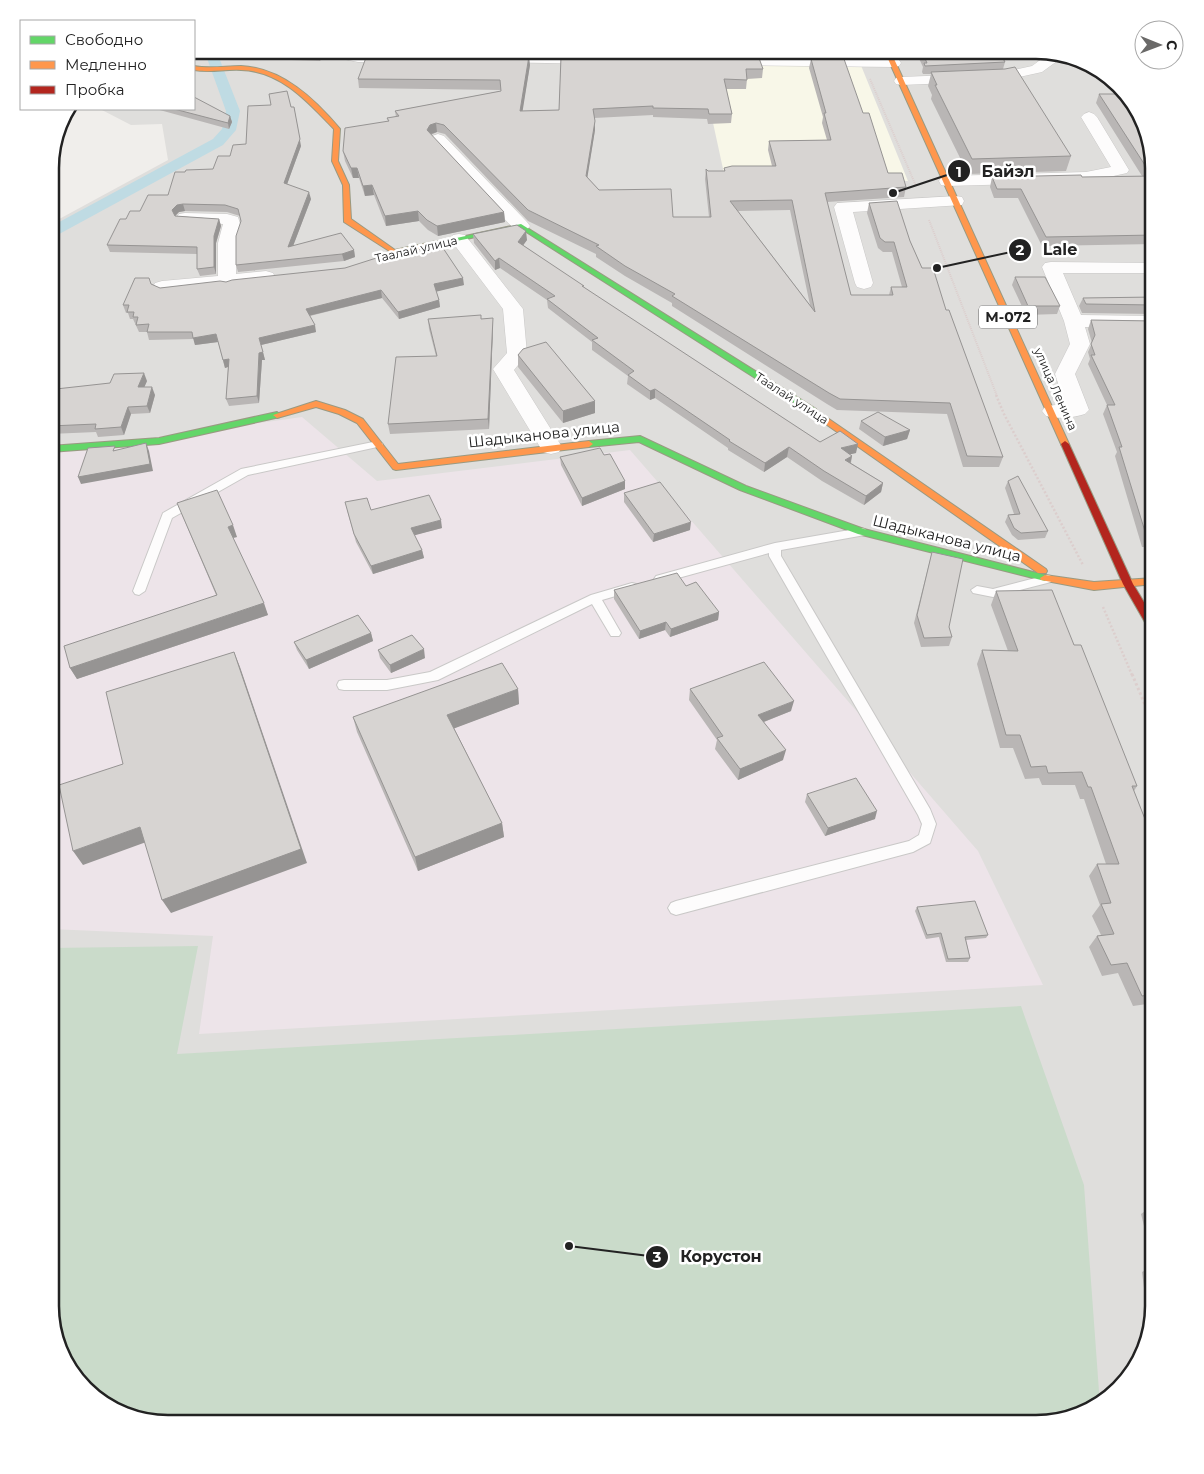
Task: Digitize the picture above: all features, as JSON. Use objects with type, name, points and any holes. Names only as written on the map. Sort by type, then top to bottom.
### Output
[{"type":"street","points":[[477,59],[615,61]]},
{"type":"street","points":[[704,62],[863,63],[881,59]]},
{"type":"street","name":"улица Ленина","points":[[891,59],[1128,584],[1145,613]]},
{"type":"street","points":[[902,81],[1001,77],[1037,70],[1050,60]]},
{"type":"street","points":[[198,70],[243,68],[263,70],[279,76],[292,84],[337,129],[335,162],[346,185],[347,220],[394,252]]},
{"type":"street","points":[[947,181],[1086,177],[1121,170],[1089,117]]},
{"type":"street","name":"Таалай улица","points":[[438,139],[521,226],[839,428],[1051,580]]},
{"type":"street","points":[[864,283],[842,207],[956,201]]},
{"type":"street","points":[[185,218],[227,219],[232,221],[227,243],[227,282]]},
{"type":"street","name":"Таалай улица","points":[[370,260],[394,252],[521,226]]},
{"type":"street","points":[[459,239],[513,309],[517,354],[504,369],[551,447]]},
{"type":"street","points":[[1054,411],[1078,410],[1065,374],[1080,344],[1074,321],[1051,267],[1145,268]]},
{"type":"street","points":[[162,287],[227,282],[281,275]]},
{"type":"street","points":[[1074,321],[1145,322]]},
{"type":"street","name":"Шадыканова улица","points":[[59,448],[159,441],[250,422],[316,404],[342,412],[360,421],[396,467],[551,447],[640,439],[743,488],[862,532],[1051,580],[1094,586],[1145,582]]},
{"type":"lane","points":[[139,591],[167,516],[245,472],[378,444]]},
{"type":"lane","points":[[344,685],[387,685],[433,676],[594,598],[775,547],[862,532]]},
{"type":"lane","points":[[902,542],[929,557],[958,564]]},
{"type":"lane","points":[[676,908],[913,846],[925,839],[929,824],[925,813],[775,556],[775,547]]},
{"type":"lane","points":[[977,590],[993,594],[1051,580]]},
{"type":"lane","points":[[594,598],[615,633]]},
{"type":"path","points":[[863,63],[923,203],[1004,414],[1094,586],[1145,705]]},
{"type":"shaded area","points":[[195,59],[1044,59],[1072,65],[1091,73],[1103,81],[1127,107],[1142,139],[1145,167],[1145,1307],[1142,1335],[1131,1361],[1118,1378],[1097,1397],[1072,1409],[1044,1415],[160,1415],[146,1413],[119,1404],[96,1388],[77,1367],[65,1342],[61,1328],[59,1307],[59,219],[168,160],[162,124],[131,125],[102,110],[195,110]]},
{"type":"shaded area","points":[[700,63],[860,63],[908,181],[725,178]]},
{"type":"shaded area","points":[[302,417],[377,481],[630,450],[978,851],[1043,985],[199,1034],[213,936],[59,929],[59,451]]},
{"type":"green space","points":[[198,946],[177,1054],[1021,1006],[1084,1185],[1099,1395],[1072,1409],[1044,1415],[160,1415],[146,1413],[119,1404],[96,1388],[77,1367],[65,1342],[60,1321],[59,948]]},
{"type":"building","points":[[366,59],[529,59],[520,111],[559,110],[561,59],[759,59],[763,69],[746,69],[747,80],[724,79],[732,114],[709,114],[708,109],[653,108],[653,106],[593,109],[595,121],[586,176],[599,190],[671,189],[673,217],[711,217],[706,169],[708,171],[725,171],[724,168],[732,166],[776,166],[769,141],[831,140],[824,113],[826,113],[811,59],[844,59],[863,113],[869,113],[888,173],[902,173],[906,187],[825,193],[851,295],[893,295],[891,287],[907,287],[894,242],[885,242],[880,238],[869,203],[897,201],[910,241],[922,268],[933,268],[946,310],[949,310],[1003,457],[967,456],[950,403],[840,399],[829,393],[672,296],[675,294],[625,266],[596,246],[599,245],[528,210],[444,125],[436,123],[430,125],[427,130],[504,212],[437,226],[418,211],[385,216],[372,185],[363,186],[357,168],[351,168],[343,151],[345,128],[389,121],[387,118],[399,116],[395,111],[501,91],[500,80],[358,79]],"holes":[[[792,200],[815,312],[730,201]]]},
{"type":"building","points":[[925,59],[1003,59],[1005,62],[925,66],[924,63],[927,63]]},
{"type":"building","points":[[1015,67],[1071,156],[972,159],[935,85],[937,85],[931,72]]},
{"type":"building","points":[[287,91],[291,107],[294,107],[300,139],[284,183],[309,192],[288,247],[341,233],[354,250],[342,254],[236,265],[236,236],[241,221],[238,209],[225,205],[183,204],[177,205],[172,210],[175,216],[219,219],[214,236],[214,267],[197,269],[197,247],[107,245],[120,219],[126,219],[130,211],[140,211],[148,195],[168,195],[175,172],[213,169],[218,156],[230,156],[233,145],[246,144],[248,106],[271,105],[269,94]]},
{"type":"building","points":[[1099,94],[1116,94],[1127,107],[1142,139],[1145,165]]},
{"type":"building","points":[[195,98],[230,116],[228,123],[178,110],[195,110]]},
{"type":"building","points":[[1081,175],[1082,177],[1145,176],[1145,235],[1046,237],[1021,189],[997,189],[992,177]]},
{"type":"building","points":[[517,225],[526,231],[518,242],[820,442],[840,431],[858,444],[841,448],[852,456],[845,460],[883,483],[866,496],[789,447],[765,463],[729,441],[655,389],[650,391],[628,375],[634,371],[592,340],[598,338],[547,299],[555,296],[499,258],[495,261],[473,234]]},
{"type":"building","points":[[441,245],[463,278],[434,284],[439,300],[398,312],[381,290],[306,309],[315,325],[259,338],[263,352],[259,353],[257,396],[226,399],[229,359],[223,360],[216,334],[193,338],[192,332],[147,332],[149,324],[136,325],[138,317],[133,317],[134,312],[127,312],[129,305],[123,305],[135,278],[149,278],[151,284],[160,288],[220,281],[226,282],[345,268],[392,253],[393,255]]},
{"type":"building","points":[[1015,277],[1045,277],[1060,306],[1028,306]]},
{"type":"building","points":[[1145,297],[1145,305],[1086,304],[1083,298]]},
{"type":"building","points":[[481,315],[481,319],[493,318],[488,419],[388,424],[396,357],[437,356],[428,319]]},
{"type":"building","points":[[1091,320],[1145,321],[1145,532],[1119,447],[1122,447],[1107,405],[1115,405],[1091,355],[1095,355],[1091,344],[1095,335]]},
{"type":"building","points":[[546,342],[595,401],[563,411],[518,355],[523,349]]},
{"type":"building","points":[[144,373],[138,387],[152,387],[147,406],[128,407],[121,427],[95,429],[96,424],[59,426],[59,389],[110,383],[114,374]]},
{"type":"building","points":[[878,412],[910,430],[885,437],[861,421]]},
{"type":"building","points":[[146,443],[150,464],[78,477],[88,448],[115,446],[113,451]]},
{"type":"building","points":[[600,448],[604,455],[610,454],[625,481],[582,498],[560,457]]},
{"type":"building","points":[[1018,476],[1048,531],[1021,533],[1014,528],[1008,515],[1020,514],[1008,481]]},
{"type":"building","points":[[660,482],[691,522],[654,534],[624,493]]},
{"type":"building","points":[[217,490],[233,525],[228,527],[264,603],[70,668],[64,646],[217,595],[177,503]]},
{"type":"building","points":[[429,495],[441,520],[411,528],[422,550],[371,566],[354,534],[345,502],[367,498],[371,510]]},
{"type":"building","points":[[932,552],[963,559],[949,627],[952,637],[924,638],[917,615]]},
{"type":"building","points":[[677,573],[686,586],[696,582],[719,612],[671,629],[666,622],[640,631],[614,590]]},
{"type":"building","points":[[1052,590],[1074,645],[1081,645],[1137,786],[1132,786],[1145,819],[1145,996],[1142,996],[1127,963],[1111,965],[1097,936],[1114,934],[1101,904],[1111,903],[1097,864],[1119,864],[1091,787],[1088,787],[1082,772],[1048,773],[1046,766],[1031,767],[1020,735],[1006,735],[982,650],[1018,651],[996,591]]},
{"type":"building","points":[[358,615],[371,633],[306,660],[294,642]]},
{"type":"building","points":[[412,635],[424,649],[390,665],[378,650]]},
{"type":"building","points":[[234,652],[301,849],[162,900],[140,827],[73,851],[59,785],[123,764],[106,692]]},
{"type":"building","points":[[764,662],[794,701],[758,715],[786,750],[740,769],[717,738],[723,736],[690,689]]},
{"type":"building","points":[[502,663],[518,689],[447,715],[502,823],[415,857],[353,717]]},
{"type":"building","points":[[856,778],[877,811],[828,828],[807,794]]},
{"type":"building","points":[[975,901],[988,935],[965,937],[970,958],[948,959],[941,933],[927,935],[917,907]]},
{"type":"waterway","points":[[59,229],[218,142],[229,130],[233,111],[213,59]]},
{"type":"traffic: fast","points":[[437,243],[521,226],[813,411]]},
{"type":"traffic: fast","points":[[59,448],[159,441],[277,415]]},
{"type":"traffic: fast","points":[[589,444],[640,439],[743,488],[861,532],[1045,578]]},
{"type":"traffic: slow","points":[[891,59],[1065,444]]},
{"type":"traffic: slow","points":[[195,68],[206,70],[241,68],[256,70],[270,74],[295,88],[337,129],[335,161],[346,185],[347,220],[394,252],[437,243]]},
{"type":"traffic: slow","points":[[277,415],[316,404],[342,412],[360,421],[396,467],[589,444]]},
{"type":"traffic: slow","points":[[813,411],[1042,571]]},
{"type":"traffic: slow","points":[[1045,578],[1094,586],[1145,582]]},
{"type":"traffic: jam","points":[[1065,444],[1128,584],[1145,613]]},
{"type":"place","name":"Байэл","points":[[893,193]]},
{"type":"place","name":"Lale","points":[[937,268]]},
{"type":"place","name":"Корустон","points":[[569,1246]]}]
